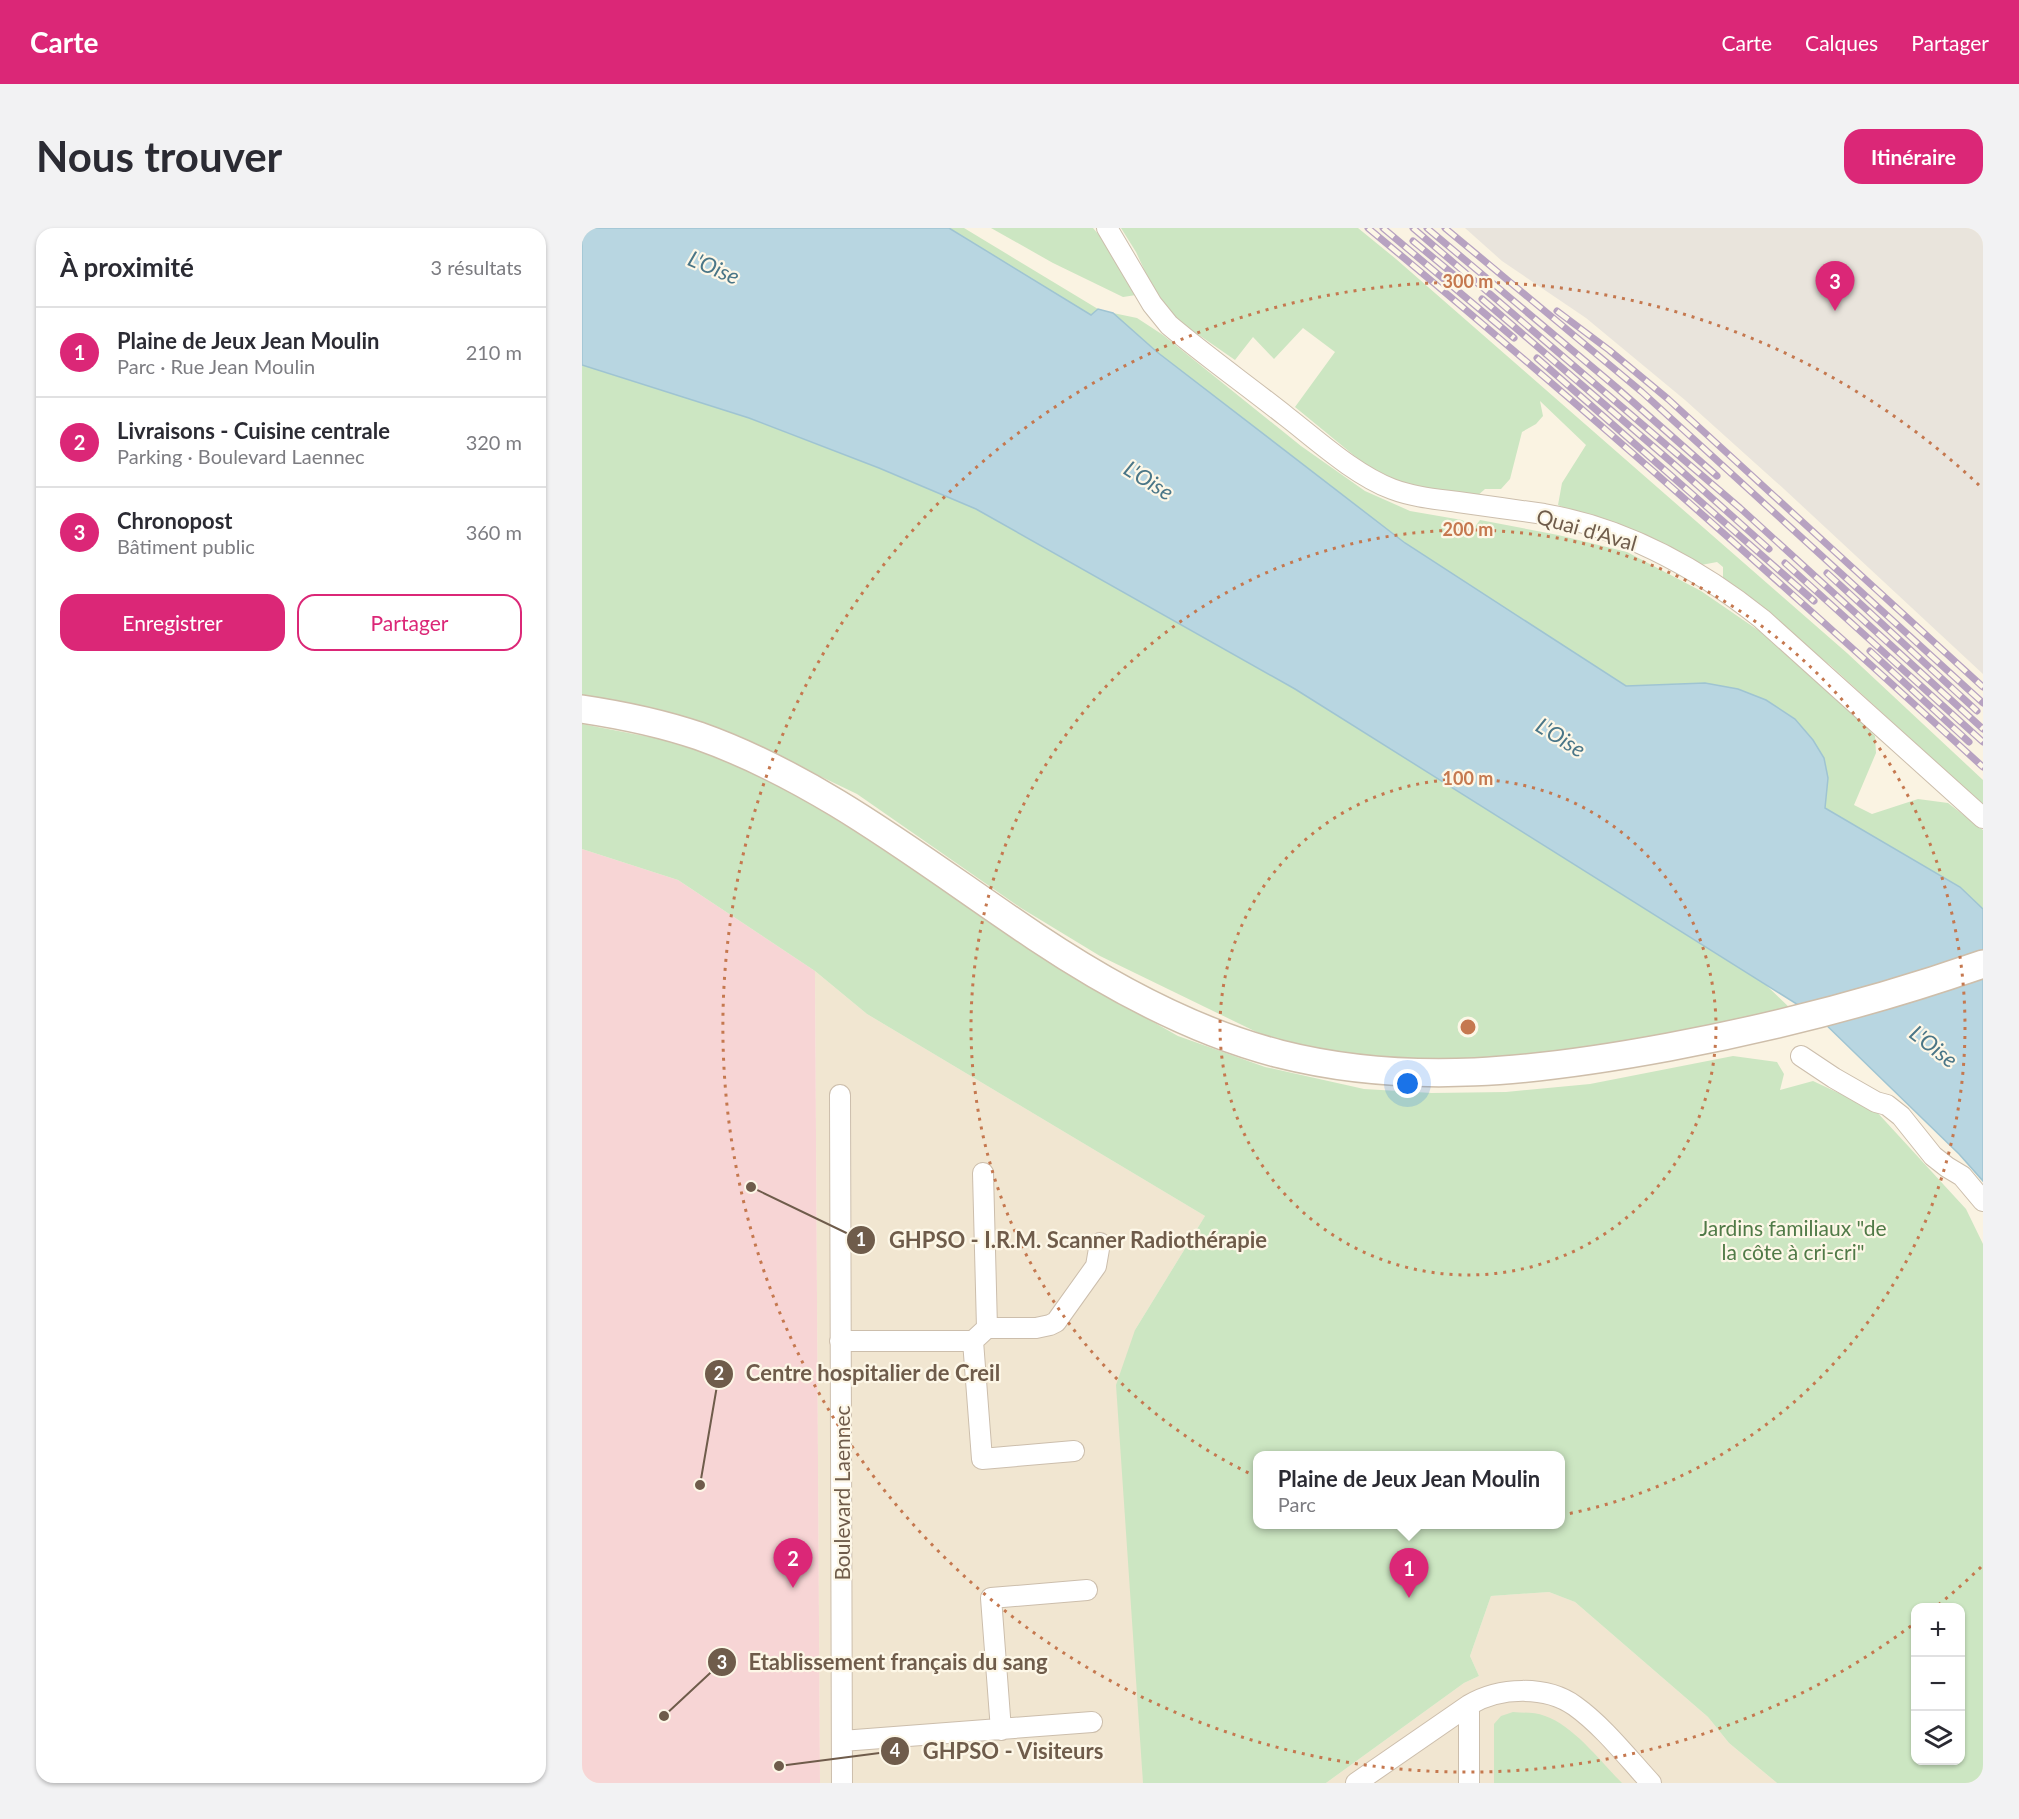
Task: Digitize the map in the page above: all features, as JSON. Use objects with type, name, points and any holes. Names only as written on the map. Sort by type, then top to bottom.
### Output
[{"type":"main road","points":[[582,709],[644,720],[684,731],[772,768],[870,825],[1034,936],[1094,973],[1173,1015],[1247,1044],[1338,1066],[1385,1072],[1445,1074],[1539,1068],[1686,1044],[1822,1014],[1983,964]]},
{"type":"street","name":"Quai d'Aval","points":[[1107,228],[1157,311],[1176,331],[1318,442],[1359,471],[1389,488],[1417,496],[1569,520],[1630,538],[1689,568],[1762,619],[1983,818]]},
{"type":"street","points":[[1801,1056],[1876,1102],[1887,1105],[1901,1116],[1934,1156],[1962,1176],[1983,1201]]},
{"type":"street","name":"Boulevard Laennec","points":[[840,1095],[842,1783]]},
{"type":"street","points":[[983,1173],[980,1335],[982,1459],[1074,1451]]},
{"type":"street","points":[[840,1341],[980,1335],[1050,1325],[1056,1322],[1096,1266],[1100,1243]]},
{"type":"street","points":[[1002,1730],[991,1598],[1088,1590]]},
{"type":"street","points":[[1356,1783],[1468,1705],[1484,1697],[1514,1691],[1546,1695],[1566,1701],[1590,1719],[1651,1783]]},
{"type":"street","points":[[1468,1705],[1469,1783]]},
{"type":"street","points":[[842,1741],[1092,1722]]},
{"type":"shaded area","points":[[1465,228],[1983,228],[1983,674],[1685,400],[1586,318],[1502,261]]},
{"type":"shaded area","points":[[582,849],[678,880],[815,971],[820,1783],[582,1783]]},
{"type":"shaded area","points":[[815,971],[867,1014],[1205,1216],[1135,1330],[1143,1783],[820,1783]]},
{"type":"shaded area","points":[[1549,1592],[1575,1602],[1708,1717],[1729,1743],[1777,1783],[1326,1783],[1464,1683],[1479,1676],[1470,1656],[1491,1596]]},
{"type":"green space","points":[[949,228],[964,228],[1098,309],[1091,316]]},
{"type":"green space","points":[[991,228],[1093,228],[1105,242],[1136,295],[1123,297],[1053,263]]},
{"type":"green space","points":[[1121,228],[1358,228],[1847,653],[1983,780],[1983,805],[1830,665],[1723,581],[1723,567],[1717,562],[1696,566],[1558,505],[1562,483],[1586,445],[1540,401],[1543,416],[1536,424],[1522,432],[1510,479],[1501,489],[1485,489],[1476,497],[1433,494],[1394,480],[1368,467],[1295,407],[1335,352],[1303,328],[1274,359],[1253,337],[1235,360],[1163,310],[1136,252]]},
{"type":"green space","points":[[1113,313],[1137,318],[1163,335],[1301,446],[1365,491],[1410,511],[1462,520],[1474,528],[1480,520],[1558,535],[1627,552],[1701,591],[1768,637],[1875,736],[1876,753],[1854,805],[1872,814],[1918,799],[1948,803],[1983,830],[1983,909],[1960,887],[1825,808],[1828,778],[1813,740],[1795,719],[1766,700],[1705,683],[1626,686],[1405,543],[1157,352]]},
{"type":"green space","points":[[582,363],[749,418],[879,468],[976,509],[1295,689],[1764,983],[1793,1011],[1590,1052],[1407,1064],[1279,1043],[1100,956],[1021,908],[857,794],[747,741],[582,700]]},
{"type":"green space","name":"Jardins familiaux \"de la côte à cri-cri\"","points":[[582,724],[665,740],[730,761],[778,784],[856,832],[1086,984],[1178,1036],[1265,1067],[1364,1089],[1432,1093],[1506,1092],[1590,1084],[1733,1056],[1777,1062],[1784,1074],[1780,1090],[1813,1081],[1875,1110],[1966,1209],[1983,1244],[1983,1783],[1777,1783],[1729,1743],[1708,1717],[1575,1602],[1549,1592],[1491,1596],[1470,1656],[1479,1676],[1464,1683],[1326,1783],[1143,1783],[1116,1385],[1135,1330],[1205,1216],[867,1014],[815,971],[678,880],[582,849]]},
{"type":"green space","points":[[1513,1712],[1533,1713],[1556,1721],[1586,1745],[1622,1783],[1494,1783],[1494,1724],[1501,1716]]},
{"type":"water","name":"L'Oise","points":[[582,228],[949,228],[1091,315],[1098,309],[1113,313],[1157,352],[1405,543],[1626,686],[1705,683],[1738,689],[1766,700],[1795,719],[1813,740],[1824,758],[1828,778],[1825,808],[1960,887],[1983,909],[1983,1181],[1959,1154],[1819,1018],[1295,689],[976,509],[879,468],[749,418],[582,365]]},
{"type":"railway","points":[[1368,228],[1679,494],[1983,767]]},
{"type":"railway","points":[[1383,228],[1514,338]]},
{"type":"railway","points":[[1413,228],[1740,508],[1983,729]]},
{"type":"railway","points":[[1427,228],[1616,387],[1717,476]]},
{"type":"railway","points":[[1445,228],[1642,392],[1983,703]]},
{"type":"railway","points":[[1413,241],[1459,279]]},
{"type":"railway","points":[[1482,299],[1769,549]]},
{"type":"railway","points":[[1557,311],[1668,399],[1983,687]]},
{"type":"railway","points":[[1537,358],[1814,601]]},
{"type":"railway","points":[[1785,563],[1983,742]]},
{"type":"railway","points":[[1827,573],[1977,711]]},
{"type":"railway","points":[[1870,651],[1969,742]]},
{"type":"place","name":"Chronopost","points":[[1835,311]]},
{"type":"place","name":"GHPSO - I.R.M. Scanner Radiothérapie","points":[[751,1187]]},
{"type":"place","name":"Centre hospitalier de Creil","points":[[700,1485]]},
{"type":"place","name":"Livraisons - Cuisine centrale","points":[[793,1588]]},
{"type":"place","name":"Plaine de Jeux Jean Moulin","points":[[1409,1598]]},
{"type":"place","name":"Etablissement français du sang","points":[[664,1716]]},
{"type":"place","name":"GHPSO - Visiteurs","points":[[779,1766]]}]
